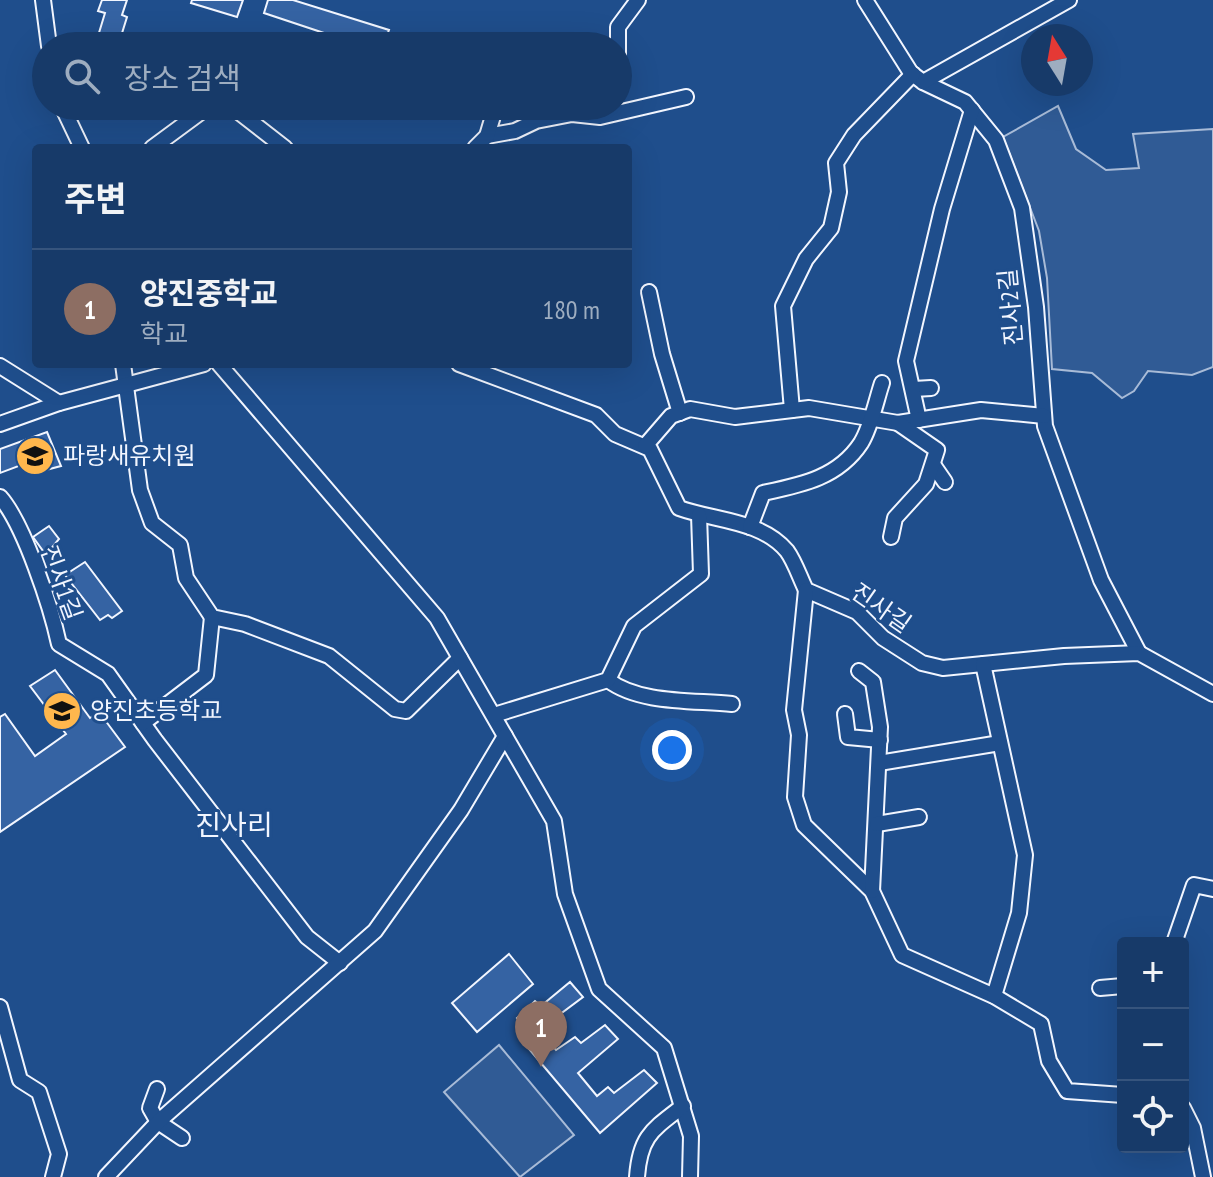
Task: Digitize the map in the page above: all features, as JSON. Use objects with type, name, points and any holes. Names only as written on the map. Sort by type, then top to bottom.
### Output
[{"type":"street","points":[[43,0],[47,32]]},
{"type":"street","points":[[618,32],[618,27],[638,0]]},
{"type":"street","points":[[865,0],[918,78]]},
{"type":"street","points":[[792,410],[783,306],[806,259],[831,228],[839,192],[836,163],[854,135],[918,78],[1069,0]]},
{"type":"street","name":"진사2길","points":[[918,78],[965,102],[996,140],[1022,208],[1036,307],[1044,416],[1101,580],[1139,653]]},
{"type":"street","points":[[632,107],[686,97]]},
{"type":"street","points":[[919,420],[906,361],[942,209],[972,110]]},
{"type":"street","points":[[69,120],[80,144]]},
{"type":"street","points":[[157,144],[190,120]]},
{"type":"street","points":[[249,120],[280,144]]},
{"type":"street","points":[[479,144],[487,136],[492,120]]},
{"type":"street","points":[[487,136],[515,131],[541,120]]},
{"type":"street","points":[[649,292],[662,354],[680,413]]},
{"type":"street","points":[[0,366],[59,403]]},
{"type":"street","points":[[124,368],[140,490],[152,523],[180,545],[186,578],[212,617],[206,675],[143,723]]},
{"type":"street","points":[[0,424],[59,403],[189,368]]},
{"type":"street","points":[[222,368],[437,618],[494,715],[554,821],[565,894],[599,989],[664,1048],[691,1136],[690,1177]]},
{"type":"street","points":[[470,368],[596,415],[615,434],[650,449],[679,508],[761,529],[788,552],[806,590],[794,710],[799,735],[795,797],[804,825],[872,891],[902,955],[994,996],[1041,1024],[1049,1061],[1067,1091],[1117,1094]]},
{"type":"street","points":[[750,527],[763,493],[816,481],[847,460],[863,441],[882,383]]},
{"type":"street","points":[[914,389],[931,388]]},
{"type":"street","points":[[645,446],[671,416],[690,409],[735,417],[809,408],[898,423],[981,410],[1044,416]]},
{"type":"street","points":[[891,537],[895,518],[926,484],[937,450],[898,423]]},
{"type":"street","points":[[934,466],[945,482]]},
{"type":"street","name":"진사1길","points":[[0,497],[15,521],[42,588],[59,644],[108,674],[307,937],[340,963]]},
{"type":"street","points":[[494,715],[608,680],[634,626],[701,574],[699,515]]},
{"type":"street","name":"진사길","points":[[806,590],[857,612],[883,638],[922,663],[943,668],[1139,653]]},
{"type":"street","points":[[212,617],[245,624],[329,656],[395,709],[406,711],[460,658]]},
{"type":"street","points":[[1139,653],[1213,694]]},
{"type":"street","points":[[983,664],[1025,855],[1019,913],[994,996]]},
{"type":"street","points":[[859,671],[873,682],[880,740],[872,891]]},
{"type":"street","points":[[608,680],[618,688],[649,696],[732,704]]},
{"type":"street","points":[[845,714],[848,737],[880,740]]},
{"type":"street","points":[[106,1177],[158,1122],[375,931],[461,810],[505,736]]},
{"type":"street","points":[[879,763],[1000,743]]},
{"type":"street","points":[[877,824],[919,817]]},
{"type":"street","points":[[1176,937],[1194,885],[1213,889]]},
{"type":"street","points":[[1100,988],[1117,987]]},
{"type":"street","points":[[0,1007],[20,1080],[39,1092],[59,1154],[53,1177]]},
{"type":"street","points":[[157,1089],[150,1108],[158,1122],[182,1138]]},
{"type":"street","points":[[637,1177],[639,1148],[658,1126],[683,1106]]},
{"type":"street","points":[[1189,1120],[1203,1177]]},
{"type":"shaded area","points":[[1058,106],[1076,149],[1106,170],[1139,168],[1133,134],[1213,129],[1213,367],[1192,375],[1148,371],[1134,391],[1122,398],[1092,373],[1052,369],[1047,278],[1039,231],[1003,137]]},
{"type":"shaded area","points":[[499,1045],[574,1135],[520,1177],[444,1092]]},
{"type":"building","points":[[102,0],[127,0],[122,15],[127,17],[122,32],[99,32],[105,13],[98,11]]},
{"type":"building","points":[[192,0],[243,0],[237,17],[191,3]]},
{"type":"building","points":[[268,0],[293,0],[389,30],[321,32],[264,13]]},
{"type":"building","points":[[47,432],[61,466],[42,471],[37,459],[0,473],[0,449]]},
{"type":"building","points":[[49,526],[59,539],[46,555],[33,537]]},
{"type":"building","points":[[85,562],[122,611],[112,618],[108,615],[100,620],[65,575]]},
{"type":"building","points":[[55,670],[90,718],[99,712],[125,747],[0,832],[0,717],[5,714],[35,756],[66,734],[30,686]]},
{"type":"building","points":[[509,954],[533,984],[477,1032],[452,1003]]},
{"type":"building","points":[[570,982],[583,997],[539,1030],[556,1050],[575,1037],[581,1043],[605,1025],[618,1039],[578,1073],[597,1096],[608,1087],[614,1093],[644,1070],[657,1083],[600,1133],[524,1043],[531,1036],[517,1018],[535,1001],[541,1006]]},
{"type":"place","name":"파랑새유치원","points":[[35,456]]},
{"type":"place","name":"양진초등학교","points":[[62,711]]},
{"type":"place","name":"양진중학교","points":[[541,1067]]},
{"type":"district","name":"진사리","points":[[234,825]]}]
